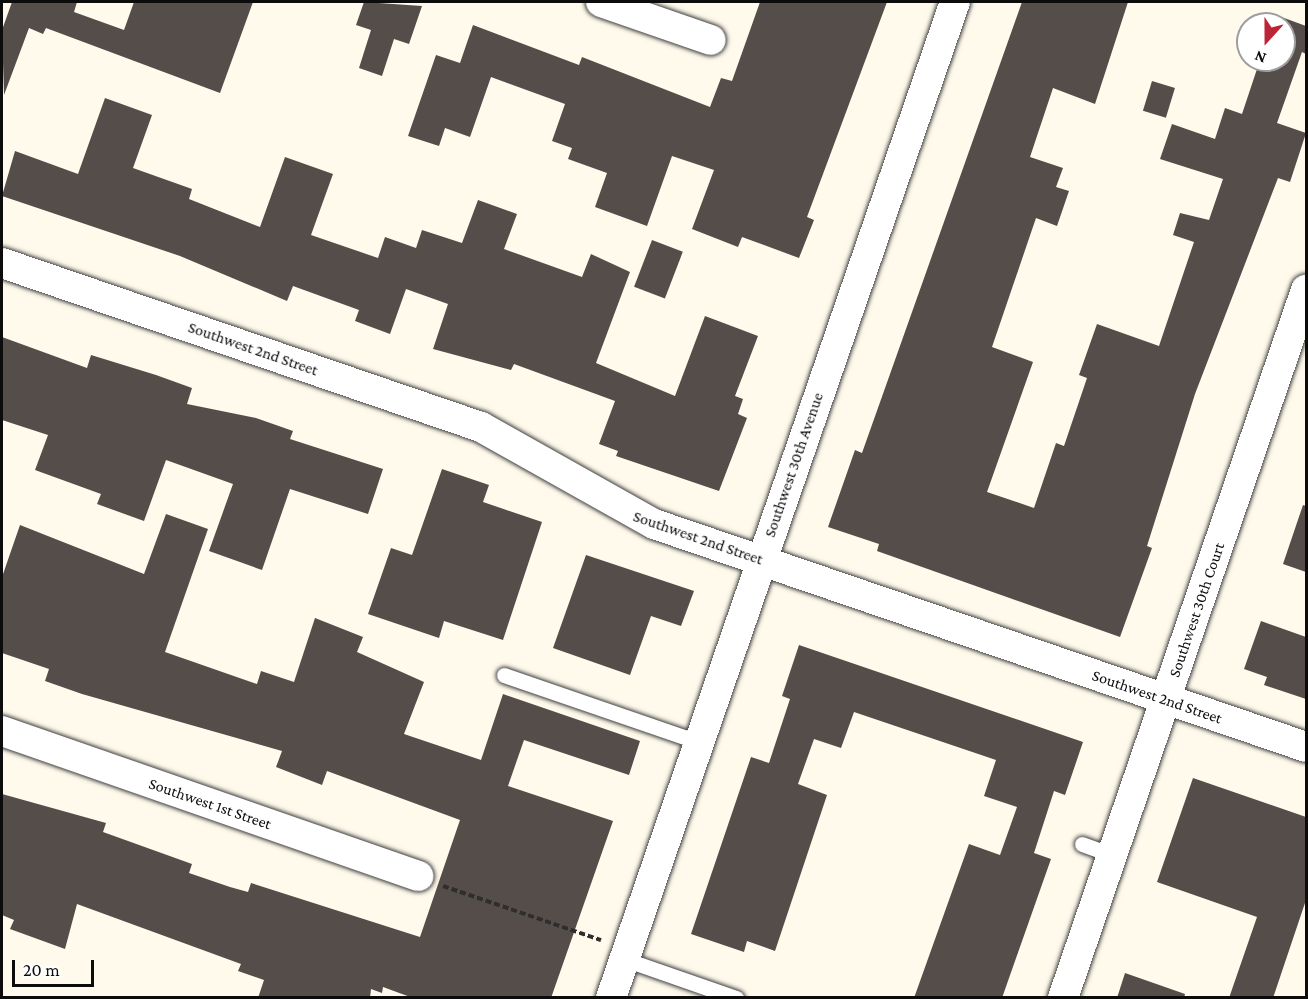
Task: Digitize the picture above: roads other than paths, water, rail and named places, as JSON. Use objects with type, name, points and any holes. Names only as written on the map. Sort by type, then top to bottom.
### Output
[{"type":"street","points":[[601,2],[711,40]]},
{"type":"street","name":"Southwest 30th Avenue","points":[[611,998],[955,2]]},
{"type":"street","name":"Southwest 2nd Street","points":[[2,263],[481,427],[521,446],[621,510],[1306,747]]},
{"type":"street","name":"Southwest 30th Court","points":[[1063,998],[1306,290]]},
{"type":"street","name":"Southwest 1st Street","points":[[2,731],[427,880]]},
{"type":"lane","points":[[504,675],[699,742]]},
{"type":"lane","points":[[1082,844],[1112,855]]},
{"type":"lane","points":[[624,960],[736,998]]}]
